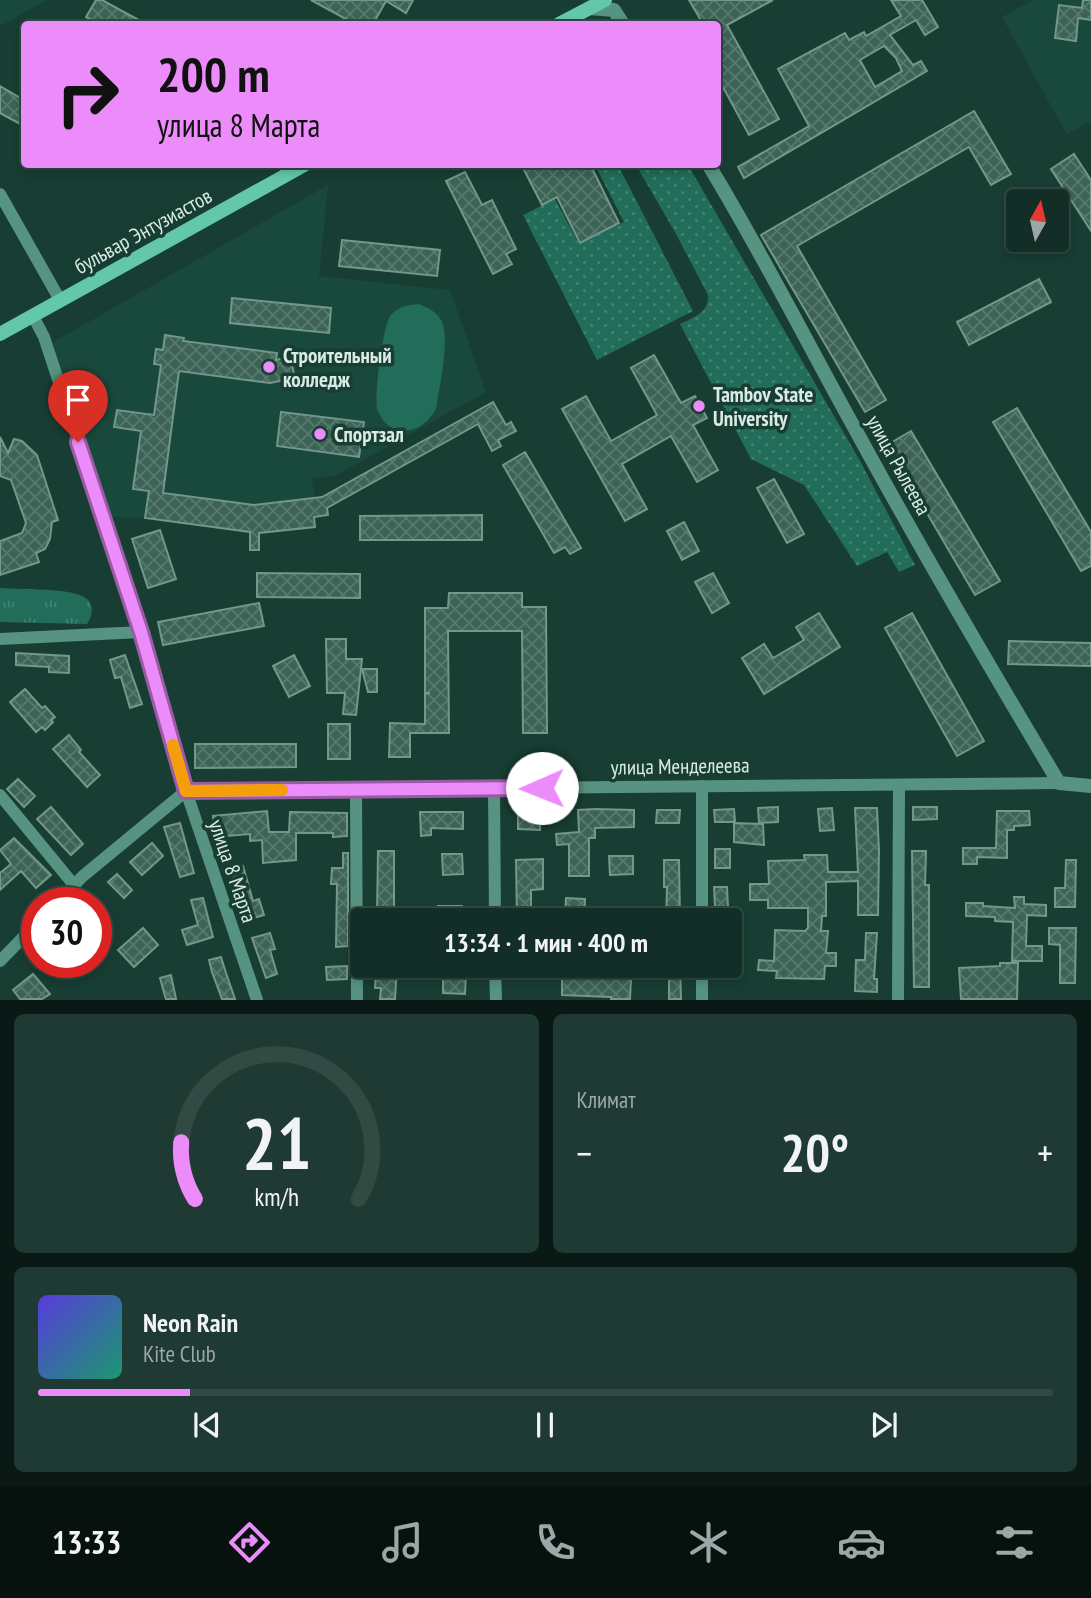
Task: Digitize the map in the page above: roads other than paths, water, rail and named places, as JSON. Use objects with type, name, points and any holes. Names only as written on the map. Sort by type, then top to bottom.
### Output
[{"type":"main road","points":[[563,21],[587,4],[605,0]]},
{"type":"main road","name":"бульвар Энтузиастов","points":[[0,334],[299,168]]},
{"type":"street","points":[[587,4],[614,10],[621,21]]},
{"type":"street","name":"улица Рылеева","points":[[710,168],[972,637],[1059,783]]},
{"type":"street","points":[[0,194],[60,300]]},
{"type":"street","name":"улица 8 Марта","points":[[33,316],[44,337],[141,632],[186,791],[257,999]]},
{"type":"street","points":[[0,639],[141,632]]},
{"type":"street","name":"улица Менделеева","points":[[186,791],[1059,783],[1091,786]]},
{"type":"street","points":[[898,999],[899,785]]},
{"type":"street","points":[[702,786],[702,908]]},
{"type":"street","points":[[494,788],[495,908]]},
{"type":"street","points":[[356,790],[357,999]]},
{"type":"street","points":[[0,795],[74,885],[186,791]]},
{"type":"street","points":[[0,961],[21,939]]},
{"type":"street","points":[[495,978],[496,999]]},
{"type":"street","points":[[702,978],[702,999]]},
{"type":"place","name":"Строительный колледж","points":[[269,367]]},
{"type":"place","name":"Tambov State University","points":[[699,406]]},
{"type":"place","name":"Спортзал","points":[[320,434]]}]
